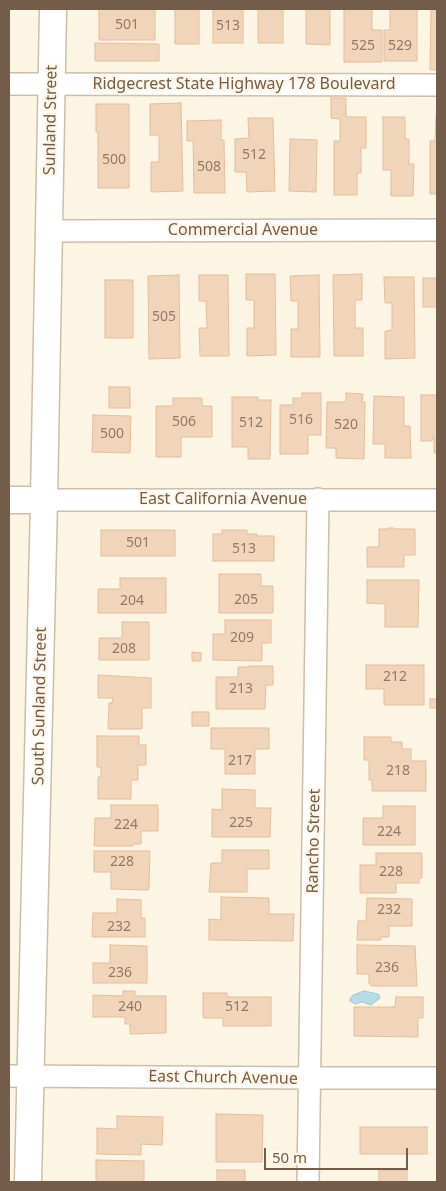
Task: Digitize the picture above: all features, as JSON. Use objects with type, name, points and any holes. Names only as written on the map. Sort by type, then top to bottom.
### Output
[{"type":"street","name":"Sunland Street","points":[[49,230],[53,9]]},
{"type":"street","name":"Ridgecrest State Highway 178 Boulevard","points":[[9,84],[437,85]]},
{"type":"street","name":"Commercial Avenue","points":[[49,230],[437,230]]},
{"type":"street","name":"South Sunland Street","points":[[28,1182],[20,1076],[44,500],[49,230]]},
{"type":"street","name":"Rancho Street","points":[[308,1182],[318,499]]},
{"type":"street","name":"East California Avenue","points":[[9,500],[437,500]]},
{"type":"street","name":"East Church Avenue","points":[[20,1076],[437,1078]]},
{"type":"water","points":[[364,991],[378,994],[380,996],[379,999],[371,1005],[362,1002],[355,1004],[350,1001],[353,995]]},
{"type":"building","points":[[99,9],[155,9],[155,40],[99,40]]},
{"type":"building","points":[[175,9],[199,9],[199,44],[175,44]]},
{"type":"building","points":[[213,9],[243,9],[243,43],[213,43]]},
{"type":"building","points":[[258,9],[283,9],[283,43],[258,43]]},
{"type":"building","points":[[306,9],[330,9],[330,45],[306,44]]},
{"type":"building","points":[[344,9],[372,9],[372,30],[382,30],[382,62],[344,62]]},
{"type":"building","points":[[390,9],[417,9],[417,61],[384,61],[384,30],[390,30]]},
{"type":"building","points":[[431,9],[437,9],[437,70],[430,70]]},
{"type":"building","points":[[95,43],[159,44],[159,61],[95,61]]},
{"type":"building","points":[[331,98],[346,98],[346,117],[366,117],[366,148],[361,148],[361,173],[357,173],[357,195],[334,195],[334,141],[340,141],[340,119],[331,118]]},
{"type":"building","points":[[181,103],[183,191],[151,192],[151,162],[159,162],[159,135],[150,135],[150,104]]},
{"type":"building","points":[[96,104],[129,104],[129,188],[98,188]]},
{"type":"building","points":[[436,116],[437,194],[430,194],[430,141],[435,141]]},
{"type":"building","points":[[383,117],[405,117],[405,139],[409,139],[409,164],[414,164],[413,196],[391,196],[391,170],[383,170]]},
{"type":"building","points":[[248,118],[273,118],[275,191],[247,192],[246,172],[235,172],[235,139],[249,138]]},
{"type":"building","points":[[221,120],[221,140],[224,140],[225,193],[194,193],[193,141],[187,141],[187,121]]},
{"type":"building","points":[[290,139],[317,140],[316,192],[289,191]]},
{"type":"building","points":[[246,274],[275,274],[276,355],[247,356],[247,328],[254,328],[254,300],[246,300]]},
{"type":"building","points":[[362,274],[362,300],[355,300],[355,328],[363,328],[363,356],[334,356],[333,275]]},
{"type":"building","points":[[179,275],[180,358],[149,359],[148,276]]},
{"type":"building","points":[[199,275],[228,275],[229,356],[200,356],[199,328],[207,328],[206,301],[199,301]]},
{"type":"building","points":[[319,275],[320,357],[291,357],[291,329],[298,329],[298,301],[291,301],[290,276]]},
{"type":"building","points":[[384,277],[414,277],[415,358],[385,359],[385,331],[392,330],[392,303],[385,303]]},
{"type":"building","points":[[423,278],[437,278],[437,307],[423,307]]},
{"type":"building","points":[[105,280],[133,280],[133,338],[105,338]]},
{"type":"building","points":[[109,387],[130,387],[130,408],[109,408]]},
{"type":"building","points":[[302,393],[321,393],[321,435],[308,435],[308,454],[280,454],[280,405],[293,405],[293,398],[302,398]]},
{"type":"building","points":[[346,393],[363,394],[362,402],[365,402],[364,459],[336,458],[336,448],[326,448],[327,402],[346,402]]},
{"type":"building","points":[[421,395],[437,395],[437,453],[434,453],[434,437],[432,441],[421,441]]},
{"type":"building","points":[[374,396],[404,397],[404,426],[410,426],[411,458],[385,458],[385,444],[373,444]]},
{"type":"building","points":[[232,397],[258,397],[258,400],[271,400],[270,459],[248,459],[248,447],[232,447]]},
{"type":"building","points":[[173,398],[202,398],[202,406],[212,406],[212,437],[181,437],[181,457],[156,457],[156,406],[173,406]]},
{"type":"building","points":[[93,415],[131,416],[130,453],[92,452]]},
{"type":"building","points":[[379,529],[415,529],[415,555],[404,555],[404,567],[367,567],[367,547],[379,547]]},
{"type":"building","points":[[101,530],[175,530],[175,556],[101,556]]},
{"type":"building","points":[[222,530],[247,530],[247,534],[274,536],[274,561],[213,561],[213,534],[222,534]]},
{"type":"building","points":[[219,574],[261,574],[261,586],[273,586],[273,613],[219,613]]},
{"type":"building","points":[[120,578],[166,578],[166,613],[98,613],[98,589],[120,589]]},
{"type":"building","points":[[367,580],[419,580],[418,627],[385,627],[385,604],[367,603]]},
{"type":"building","points":[[225,620],[271,620],[271,643],[262,643],[262,661],[213,660],[213,634],[225,634]]},
{"type":"building","points":[[122,622],[149,622],[149,660],[99,660],[99,638],[122,638]]},
{"type":"building","points":[[192,652],[201,653],[201,661],[192,661]]},
{"type":"building","points":[[366,665],[424,665],[424,705],[384,705],[384,689],[366,689]]},
{"type":"building","points":[[273,666],[273,685],[266,685],[265,709],[216,709],[216,677],[238,677],[238,667]]},
{"type":"building","points":[[98,675],[151,678],[151,708],[142,708],[142,729],[108,729],[109,703],[112,703],[113,698],[98,698]]},
{"type":"building","points":[[430,699],[437,699],[437,708],[430,708]]},
{"type":"building","points":[[192,712],[209,712],[209,726],[192,726]]},
{"type":"building","points":[[211,728],[269,728],[269,749],[255,749],[255,774],[225,774],[225,749],[211,749]]},
{"type":"building","points":[[97,736],[139,736],[139,745],[146,745],[146,765],[138,765],[138,780],[131,780],[131,799],[98,799],[98,777],[101,777],[101,767],[97,767]]},
{"type":"building","points":[[364,737],[391,737],[391,742],[402,742],[402,749],[411,749],[411,761],[426,761],[426,791],[372,791],[372,780],[369,780],[369,760],[364,760]]},
{"type":"building","points":[[222,789],[255,790],[255,808],[271,808],[270,837],[212,837],[212,809],[222,810]]},
{"type":"building","points":[[111,805],[158,805],[158,831],[141,831],[141,844],[133,844],[133,846],[94,846],[95,818],[111,818]]},
{"type":"building","points":[[383,806],[415,806],[415,845],[363,845],[363,818],[383,818]]},
{"type":"building","points":[[222,850],[269,850],[269,869],[247,869],[247,892],[209,892],[211,863],[222,863]]},
{"type":"building","points":[[94,851],[150,851],[149,890],[111,889],[111,872],[94,872]]},
{"type":"building","points":[[376,853],[422,853],[422,878],[419,878],[419,883],[396,883],[396,893],[360,893],[360,865],[376,865]]},
{"type":"building","points":[[221,897],[269,898],[269,914],[294,914],[293,941],[209,940],[209,919],[221,920]]},
{"type":"building","points":[[367,898],[412,899],[412,926],[389,926],[389,937],[381,937],[381,940],[357,940],[358,921],[366,921]]},
{"type":"building","points":[[117,899],[141,900],[141,918],[145,918],[145,937],[92,937],[93,913],[117,913]]},
{"type":"building","points":[[110,945],[147,946],[147,983],[93,983],[93,963],[110,963]]},
{"type":"building","points":[[357,945],[415,946],[417,986],[371,986],[369,984],[369,974],[357,974]]},
{"type":"building","points":[[123,991],[135,991],[135,996],[166,996],[166,1033],[130,1034],[130,1024],[125,1024],[125,1017],[93,1017],[93,995],[123,996]]},
{"type":"building","points":[[203,993],[227,993],[227,997],[271,997],[271,1026],[223,1026],[223,1018],[203,1018]]},
{"type":"building","points":[[396,997],[423,997],[423,1018],[418,1018],[418,1037],[354,1036],[354,1007],[395,1007]]},
{"type":"building","points":[[216,1114],[263,1115],[262,1162],[216,1162]]},
{"type":"building","points":[[117,1116],[163,1117],[162,1145],[141,1144],[141,1155],[97,1154],[97,1128],[117,1129]]},
{"type":"building","points":[[360,1127],[427,1127],[427,1154],[360,1154]]},
{"type":"building","points":[[96,1160],[144,1161],[144,1182],[96,1182]]},
{"type":"building","points":[[217,1170],[245,1170],[245,1182],[217,1182]]},
{"type":"building","points":[[379,1170],[407,1170],[407,1182],[379,1182]]}]
